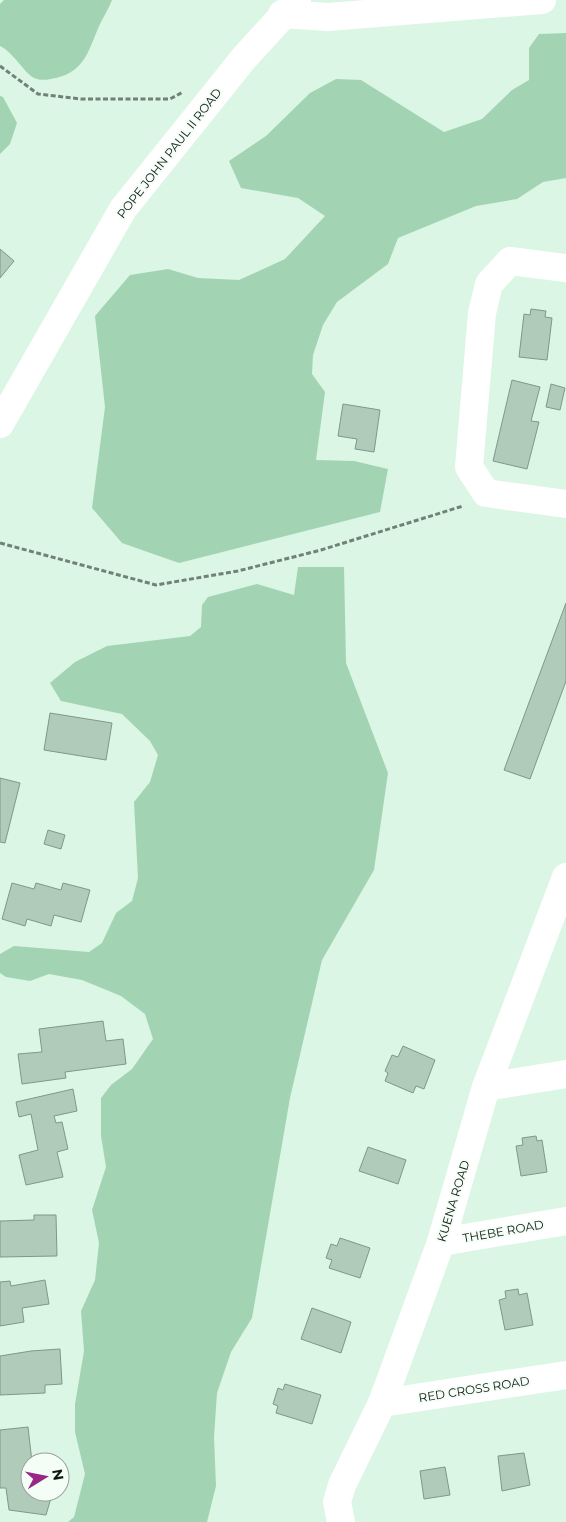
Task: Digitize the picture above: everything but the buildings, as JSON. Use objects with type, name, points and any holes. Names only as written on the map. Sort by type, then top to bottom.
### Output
[{"type":"street","points":[[290,7],[328,17],[542,0]]},
{"type":"street","name":"POPE JOHN PAUL II ROAD","points":[[0,424],[123,209],[238,65],[290,7]]},
{"type":"street","points":[[566,268],[510,261],[489,284],[482,312],[469,467],[486,493],[566,504]]},
{"type":"street","name":"KUENA ROAD","points":[[341,1522],[336,1502],[342,1485],[382,1403],[441,1242],[486,1087],[566,877]]},
{"type":"street","points":[[486,1087],[566,1074]]},
{"type":"street","name":"THEBE ROAD","points":[[441,1242],[566,1221]]},
{"type":"street","name":"RED CROSS ROAD","points":[[382,1403],[566,1375]]},
{"type":"path","points":[[0,66],[38,94],[81,100],[170,99],[186,90]]},
{"type":"path","points":[[0,543],[156,585],[238,572],[321,550],[456,510],[486,493]]},
{"type":"green space","points":[[4,0],[112,0],[89,50],[80,64],[66,75],[42,80],[28,74],[0,46],[0,4]]},
{"type":"green space","points":[[566,33],[566,178],[543,182],[517,199],[476,206],[398,238],[388,264],[337,302],[323,325],[313,355],[312,374],[325,392],[316,460],[354,461],[388,469],[380,512],[179,563],[122,543],[92,508],[105,407],[95,316],[130,275],[168,269],[198,278],[239,280],[285,259],[325,216],[298,198],[241,188],[229,161],[266,136],[310,93],[336,79],[361,80],[444,132],[482,119],[512,90],[529,80],[529,48],[539,34]]},
{"type":"green space","points":[[0,96],[3,97],[17,123],[10,144],[0,154]]},
{"type":"green space","points":[[298,567],[344,567],[346,663],[388,773],[374,870],[322,960],[290,1098],[252,1318],[231,1352],[217,1393],[214,1437],[216,1486],[207,1522],[68,1522],[74,1517],[85,1474],[75,1432],[75,1404],[84,1351],[81,1311],[95,1280],[99,1243],[92,1210],[106,1167],[101,1136],[101,1098],[111,1085],[132,1069],[153,1039],[145,1014],[121,996],[82,980],[49,974],[30,981],[6,977],[0,973],[0,954],[14,946],[89,952],[102,943],[116,913],[132,901],[138,878],[134,802],[150,782],[158,755],[150,741],[122,714],[61,701],[50,683],[75,662],[107,646],[190,636],[201,627],[202,605],[208,597],[257,584],[294,595]]}]
